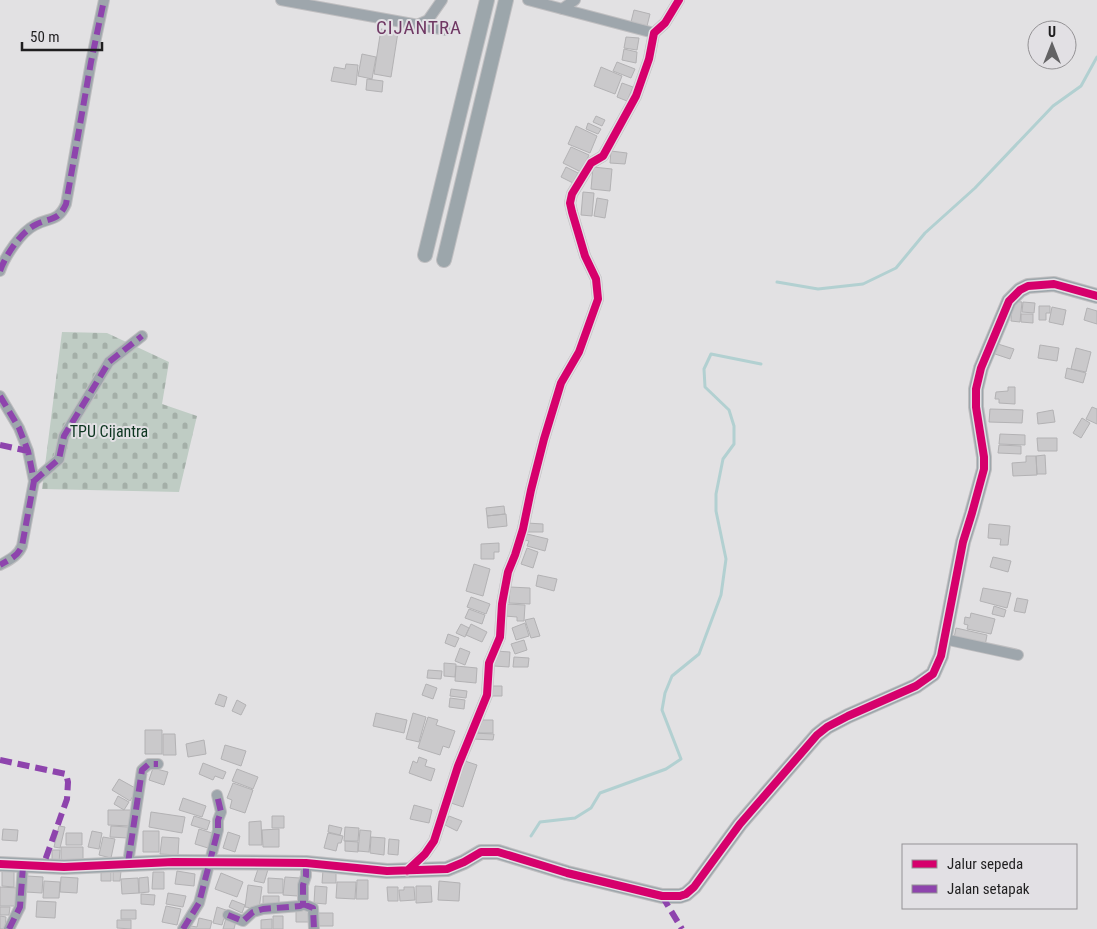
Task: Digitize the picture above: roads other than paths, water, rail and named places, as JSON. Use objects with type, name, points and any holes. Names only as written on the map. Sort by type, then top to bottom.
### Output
[{"type":"street","points":[[0,271],[4,259],[28,230],[35,225],[57,217],[62,213],[66,204],[104,0]]},
{"type":"street","points":[[280,0],[446,30]]},
{"type":"street","points":[[416,25],[428,20],[442,0]]},
{"type":"street","points":[[425,255],[487,0]]},
{"type":"street","points":[[444,260],[506,0]]},
{"type":"street","points":[[528,0],[654,34]]},
{"type":"street","points":[[562,9],[575,0]]},
{"type":"street","points":[[407,871],[425,854],[434,841],[458,766],[487,695],[489,664],[501,632],[502,604],[508,572],[516,555],[523,530],[544,439],[561,383],[579,352],[598,299],[596,279],[585,256],[572,212],[570,203],[572,194],[591,163],[603,156],[636,96],[649,59],[654,34],[665,23],[679,0]]},
{"type":"street","points":[[460,112],[479,116]]},
{"type":"street","points":[[0,864],[82,867],[128,863],[306,863],[407,871],[447,869],[487,851],[498,852],[567,873],[649,894],[673,897],[686,894],[694,887],[740,824],[816,735],[826,727],[848,716],[916,686],[933,674],[938,665],[963,542],[984,468],[976,407],[976,389],[981,368],[1009,301],[1020,290],[1028,286],[1054,284],[1097,296]]},
{"type":"street","points":[[34,481],[58,459],[64,436],[109,362],[142,336]]},
{"type":"street","points":[[0,396],[19,428],[32,462],[34,481],[22,546],[15,556],[0,565]]},
{"type":"street","points":[[944,639],[1018,655]]},
{"type":"street","points":[[128,863],[142,770],[149,764],[158,764]]},
{"type":"street","points":[[183,929],[199,903],[218,830],[218,820],[221,812],[217,795]]},
{"type":"street","points":[[303,904],[306,863]]},
{"type":"street","points":[[10,929],[20,907],[22,866]]},
{"type":"street","points":[[228,915],[243,921],[253,912],[263,909],[298,907],[303,904]]},
{"type":"street","points":[[303,904],[313,908],[314,929]]},
{"type":"waterway","points":[[777,282],[818,289],[863,284],[896,268],[925,233],[975,188],[1053,106],[1081,86],[1097,57]]},
{"type":"waterway","points":[[531,836],[540,822],[575,818],[591,808],[600,793],[666,769],[681,759],[662,710],[665,693],[672,676],[699,654],[721,595],[726,559],[716,511],[716,494],[723,459],[734,444],[734,426],[729,410],[705,387],[704,369],[711,354],[761,364]]},
{"type":"district","name":"CIJANTRA","points":[[419,27]]},
{"type":"park label","name":"TPU Cijantra","points":[[109,431]]}]
